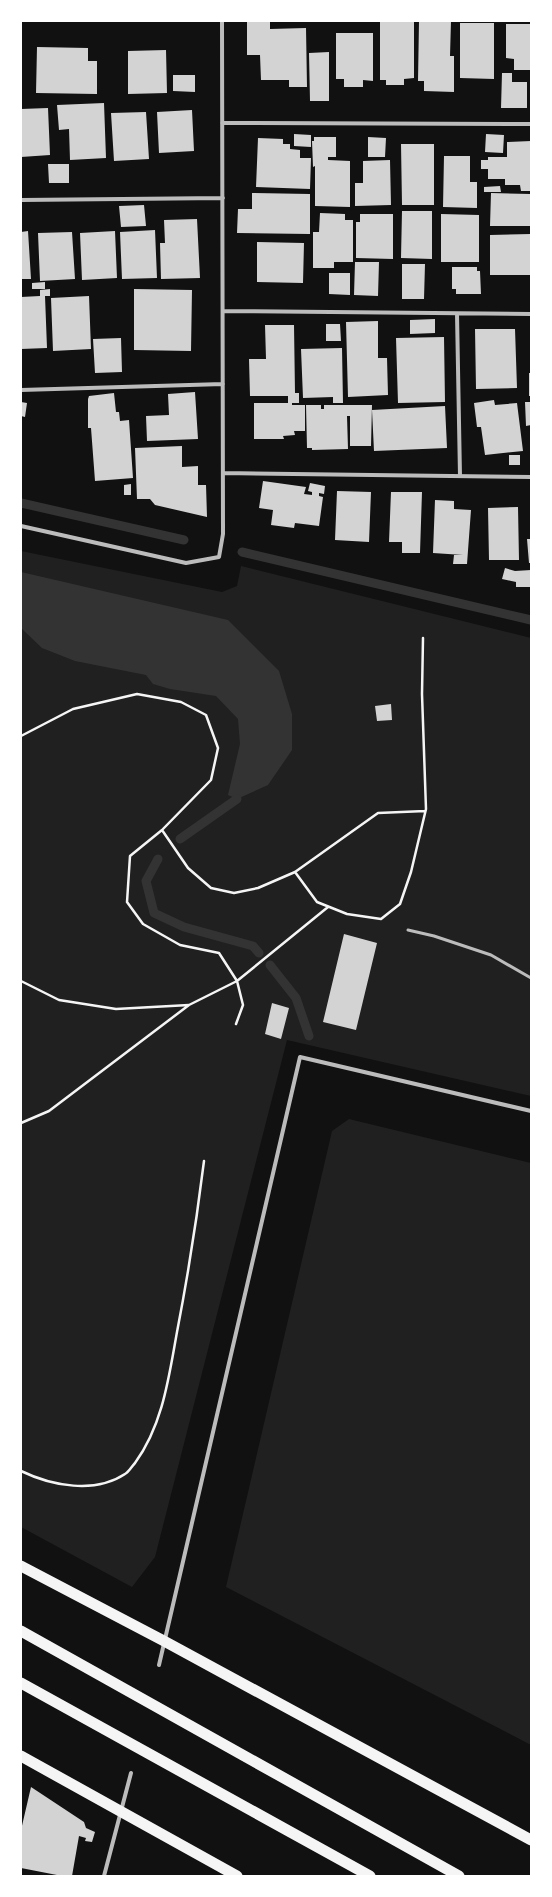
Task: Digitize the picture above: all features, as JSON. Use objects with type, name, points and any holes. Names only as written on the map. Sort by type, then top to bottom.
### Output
[{"type":"highway","points":[[21,1566],[164,1641],[531,1840]]},
{"type":"highway","points":[[21,1631],[459,1876]]},
{"type":"highway","points":[[21,1683],[370,1876]]},
{"type":"highway","points":[[21,1756],[237,1876]]},
{"type":"street","points":[[21,526],[186,563],[219,557],[223,534],[222,21]]},
{"type":"street","points":[[222,123],[531,124]]},
{"type":"street","points":[[21,200],[223,198]]},
{"type":"street","points":[[223,312],[531,314]]},
{"type":"street","points":[[458,314],[460,476]]},
{"type":"street","points":[[21,390],[223,384]]},
{"type":"street","points":[[223,473],[531,477]]},
{"type":"street","points":[[159,1665],[300,1057],[531,1111]]},
{"type":"street","points":[[104,1876],[131,1772]]},
{"type":"lane","points":[[408,930],[434,936],[491,955],[531,978]]},
{"type":"path","points":[[295,872],[317,902],[347,914],[381,919],[400,904],[411,872],[425,811],[422,694],[423,638]]},
{"type":"path","points":[[21,736],[73,709],[137,694],[181,702],[206,715],[218,748],[211,780],[162,830],[130,856],[127,902],[143,924],[180,945],[219,953],[237,981],[244,1005],[236,1024]]},
{"type":"path","points":[[162,830],[188,868],[211,888],[234,894],[258,888],[295,872],[378,814],[425,811]]},
{"type":"path","points":[[21,1123],[49,1111],[189,1005],[237,981],[328,906]]},
{"type":"path","points":[[21,980],[60,1000],[116,1009],[189,1005]]},
{"type":"path","points":[[21,1471],[39,1480],[76,1486],[103,1484],[127,1474],[146,1448],[165,1397],[185,1292],[204,1161]]},
{"type":"shaded area","points":[[21,551],[222,592],[237,586],[241,566],[531,638],[531,1096],[287,1040],[155,1557],[132,1587],[21,1527]]},
{"type":"shaded area","points":[[21,572],[228,620],[279,671],[292,714],[292,750],[268,785],[237,799],[228,795],[240,744],[238,719],[216,696],[170,689],[153,684],[146,675],[75,661],[42,648],[21,628]]},
{"type":"shaded area","points":[[349,1119],[531,1163],[531,1745],[226,1587],[332,1131]]},
{"type":"building","points":[[247,21],[270,21],[270,29],[306,28],[307,87],[289,87],[289,80],[261,80],[260,55],[247,55]]},
{"type":"building","points":[[419,21],[451,21],[450,56],[454,56],[454,92],[424,91],[424,81],[418,81]]},
{"type":"building","points":[[380,22],[414,22],[414,78],[404,79],[404,85],[386,85],[386,80],[380,80]]},
{"type":"building","points":[[460,23],[494,23],[494,79],[460,78]]},
{"type":"building","points":[[506,24],[531,24],[531,70],[514,70],[514,59],[506,58]]},
{"type":"building","points":[[336,33],[373,33],[373,81],[363,80],[363,87],[344,87],[344,79],[336,79]]},
{"type":"building","points":[[37,47],[88,48],[88,61],[97,61],[97,94],[36,93]]},
{"type":"building","points":[[166,50],[167,93],[128,94],[128,51]]},
{"type":"building","points":[[329,52],[329,101],[310,101],[309,53]]},
{"type":"building","points":[[502,73],[512,73],[512,82],[527,82],[527,108],[501,108]]},
{"type":"building","points":[[173,75],[195,75],[195,92],[173,91]]},
{"type":"building","points":[[104,103],[106,158],[70,160],[69,129],[59,130],[57,105]]},
{"type":"building","points":[[48,108],[50,155],[21,157],[21,109]]},
{"type":"building","points":[[192,110],[194,151],[159,153],[157,112]]},
{"type":"building","points":[[146,112],[149,159],[114,161],[111,113]]},
{"type":"building","points":[[294,134],[311,135],[311,147],[294,146]]},
{"type":"building","points":[[486,134],[504,135],[503,153],[485,152]]},
{"type":"building","points":[[314,137],[336,137],[336,157],[328,157],[328,160],[350,161],[350,207],[315,206],[315,166],[313,167],[312,141],[314,141]]},
{"type":"building","points":[[368,137],[386,138],[385,157],[368,157]]},
{"type":"building","points":[[258,138],[283,139],[283,144],[290,144],[290,149],[300,150],[300,158],[311,158],[310,189],[256,187]]},
{"type":"building","points":[[531,141],[531,191],[521,191],[520,185],[505,185],[505,179],[488,179],[488,169],[481,169],[481,160],[488,160],[488,157],[507,157],[507,142]]},
{"type":"building","points":[[401,144],[434,144],[434,205],[402,205]]},
{"type":"building","points":[[444,156],[470,156],[470,182],[477,182],[477,208],[443,207]]},
{"type":"building","points":[[390,160],[391,205],[355,206],[355,183],[363,183],[363,161]]},
{"type":"building","points":[[48,164],[69,164],[69,183],[49,183]]},
{"type":"building","points":[[500,186],[501,192],[484,192],[484,187]]},
{"type":"building","points":[[252,193],[310,194],[310,234],[237,233],[238,209],[252,209]]},
{"type":"building","points":[[491,193],[530,194],[531,226],[490,226]]},
{"type":"building","points":[[144,205],[146,226],[121,227],[119,206]]},
{"type":"building","points":[[402,211],[432,211],[432,259],[401,258]]},
{"type":"building","points":[[320,213],[345,214],[345,220],[353,220],[353,262],[334,262],[334,268],[313,268],[313,232],[319,232]]},
{"type":"building","points":[[360,214],[393,214],[393,259],[356,258],[356,222],[360,222]]},
{"type":"building","points":[[441,214],[479,215],[479,262],[441,262]]},
{"type":"building","points":[[197,219],[200,278],[161,279],[160,243],[165,243],[164,220]]},
{"type":"building","points":[[155,230],[157,278],[122,279],[120,232]]},
{"type":"building","points":[[28,231],[31,279],[21,279],[21,232]]},
{"type":"building","points":[[115,231],[117,278],[82,280],[80,233]]},
{"type":"building","points":[[72,232],[75,279],[40,281],[38,233]]},
{"type":"building","points":[[531,234],[531,275],[490,275],[490,235]]},
{"type":"building","points":[[257,242],[304,243],[303,283],[257,282]]},
{"type":"building","points":[[355,262],[379,262],[378,296],[354,295]]},
{"type":"building","points":[[402,264],[425,264],[424,299],[402,299]]},
{"type":"building","points":[[452,267],[477,267],[477,271],[480,271],[481,294],[456,294],[456,289],[452,289]]},
{"type":"building","points":[[329,273],[350,273],[350,295],[329,294]]},
{"type":"building","points":[[45,282],[45,289],[32,289],[32,283]]},
{"type":"building","points":[[50,289],[50,296],[45,296],[47,348],[21,349],[21,297],[40,296],[40,290]]},
{"type":"building","points":[[134,289],[192,290],[191,351],[134,350]]},
{"type":"building","points":[[89,296],[91,349],[53,351],[51,298]]},
{"type":"building","points":[[435,319],[435,333],[410,334],[410,320]]},
{"type":"building","points":[[378,321],[378,358],[387,358],[388,395],[348,397],[346,322]]},
{"type":"building","points":[[326,324],[340,324],[341,341],[326,341]]},
{"type":"building","points":[[265,325],[294,325],[295,393],[299,393],[299,403],[292,403],[292,405],[305,405],[305,431],[294,431],[295,435],[283,436],[284,439],[254,439],[254,403],[288,403],[288,396],[250,396],[249,359],[266,359]]},
{"type":"building","points":[[475,329],[515,329],[517,388],[476,389]]},
{"type":"building","points":[[444,337],[445,402],[398,403],[396,338]]},
{"type":"building","points":[[121,338],[122,372],[95,373],[93,339]]},
{"type":"building","points":[[342,348],[343,403],[333,403],[333,397],[303,398],[301,349]]},
{"type":"building","points":[[529,373],[531,373],[531,396],[529,396]]},
{"type":"building","points":[[195,392],[198,439],[147,441],[146,416],[169,415],[168,394]]},
{"type":"building","points":[[114,393],[116,412],[119,412],[120,421],[129,420],[133,478],[95,481],[91,428],[88,428],[88,399],[89,396]]},
{"type":"building","points":[[494,400],[495,405],[517,403],[523,451],[485,455],[481,427],[477,427],[474,403]]},
{"type":"building","points":[[21,402],[27,403],[25,417],[21,416]]},
{"type":"building","points":[[525,402],[531,402],[531,425],[526,426]]},
{"type":"building","points":[[306,405],[321,405],[321,409],[324,409],[324,405],[372,405],[371,446],[350,446],[350,416],[347,416],[348,449],[312,450],[312,448],[307,448]]},
{"type":"building","points":[[445,406],[447,448],[374,451],[372,410]]},
{"type":"building","points":[[182,446],[182,467],[198,466],[198,485],[206,485],[207,517],[155,505],[150,499],[137,499],[135,448]]},
{"type":"building","points":[[509,455],[520,455],[520,465],[509,465]]},
{"type":"building","points":[[263,481],[306,487],[304,494],[312,495],[312,492],[308,491],[310,483],[325,486],[324,494],[319,493],[319,496],[323,497],[319,526],[295,523],[294,528],[271,525],[273,510],[259,508]]},
{"type":"building","points":[[131,484],[131,495],[124,495],[124,485]]},
{"type":"building","points":[[337,491],[371,492],[369,542],[335,540]]},
{"type":"building","points":[[391,492],[422,492],[420,553],[402,553],[402,542],[389,542]]},
{"type":"building","points":[[435,500],[454,501],[454,509],[471,510],[467,564],[453,564],[454,555],[463,555],[433,553]]},
{"type":"building","points":[[518,507],[519,560],[489,560],[488,508]]},
{"type":"building","points":[[527,539],[531,539],[531,563],[529,563]]},
{"type":"building","points":[[505,568],[515,571],[531,570],[530,587],[516,587],[516,582],[502,579]]},
{"type":"building","points":[[391,704],[392,720],[377,721],[375,706]]},
{"type":"building","points":[[344,934],[377,943],[356,1030],[323,1022]]},
{"type":"building","points":[[272,1003],[289,1008],[281,1039],[265,1034]]},
{"type":"building","points":[[31,1787],[84,1822],[86,1828],[95,1832],[92,1842],[85,1841],[86,1838],[79,1836],[72,1876],[62,1876],[21,1868],[21,1830]]},
{"type":"waterway","points":[[21,503],[184,540]]},
{"type":"waterway","points":[[242,552],[531,620]]},
{"type":"waterway","points":[[180,839],[237,799]]},
{"type":"waterway","points":[[158,859],[146,881],[154,913],[184,927],[253,946],[259,953]]},
{"type":"waterway","points":[[270,965],[296,998],[309,1036]]}]
